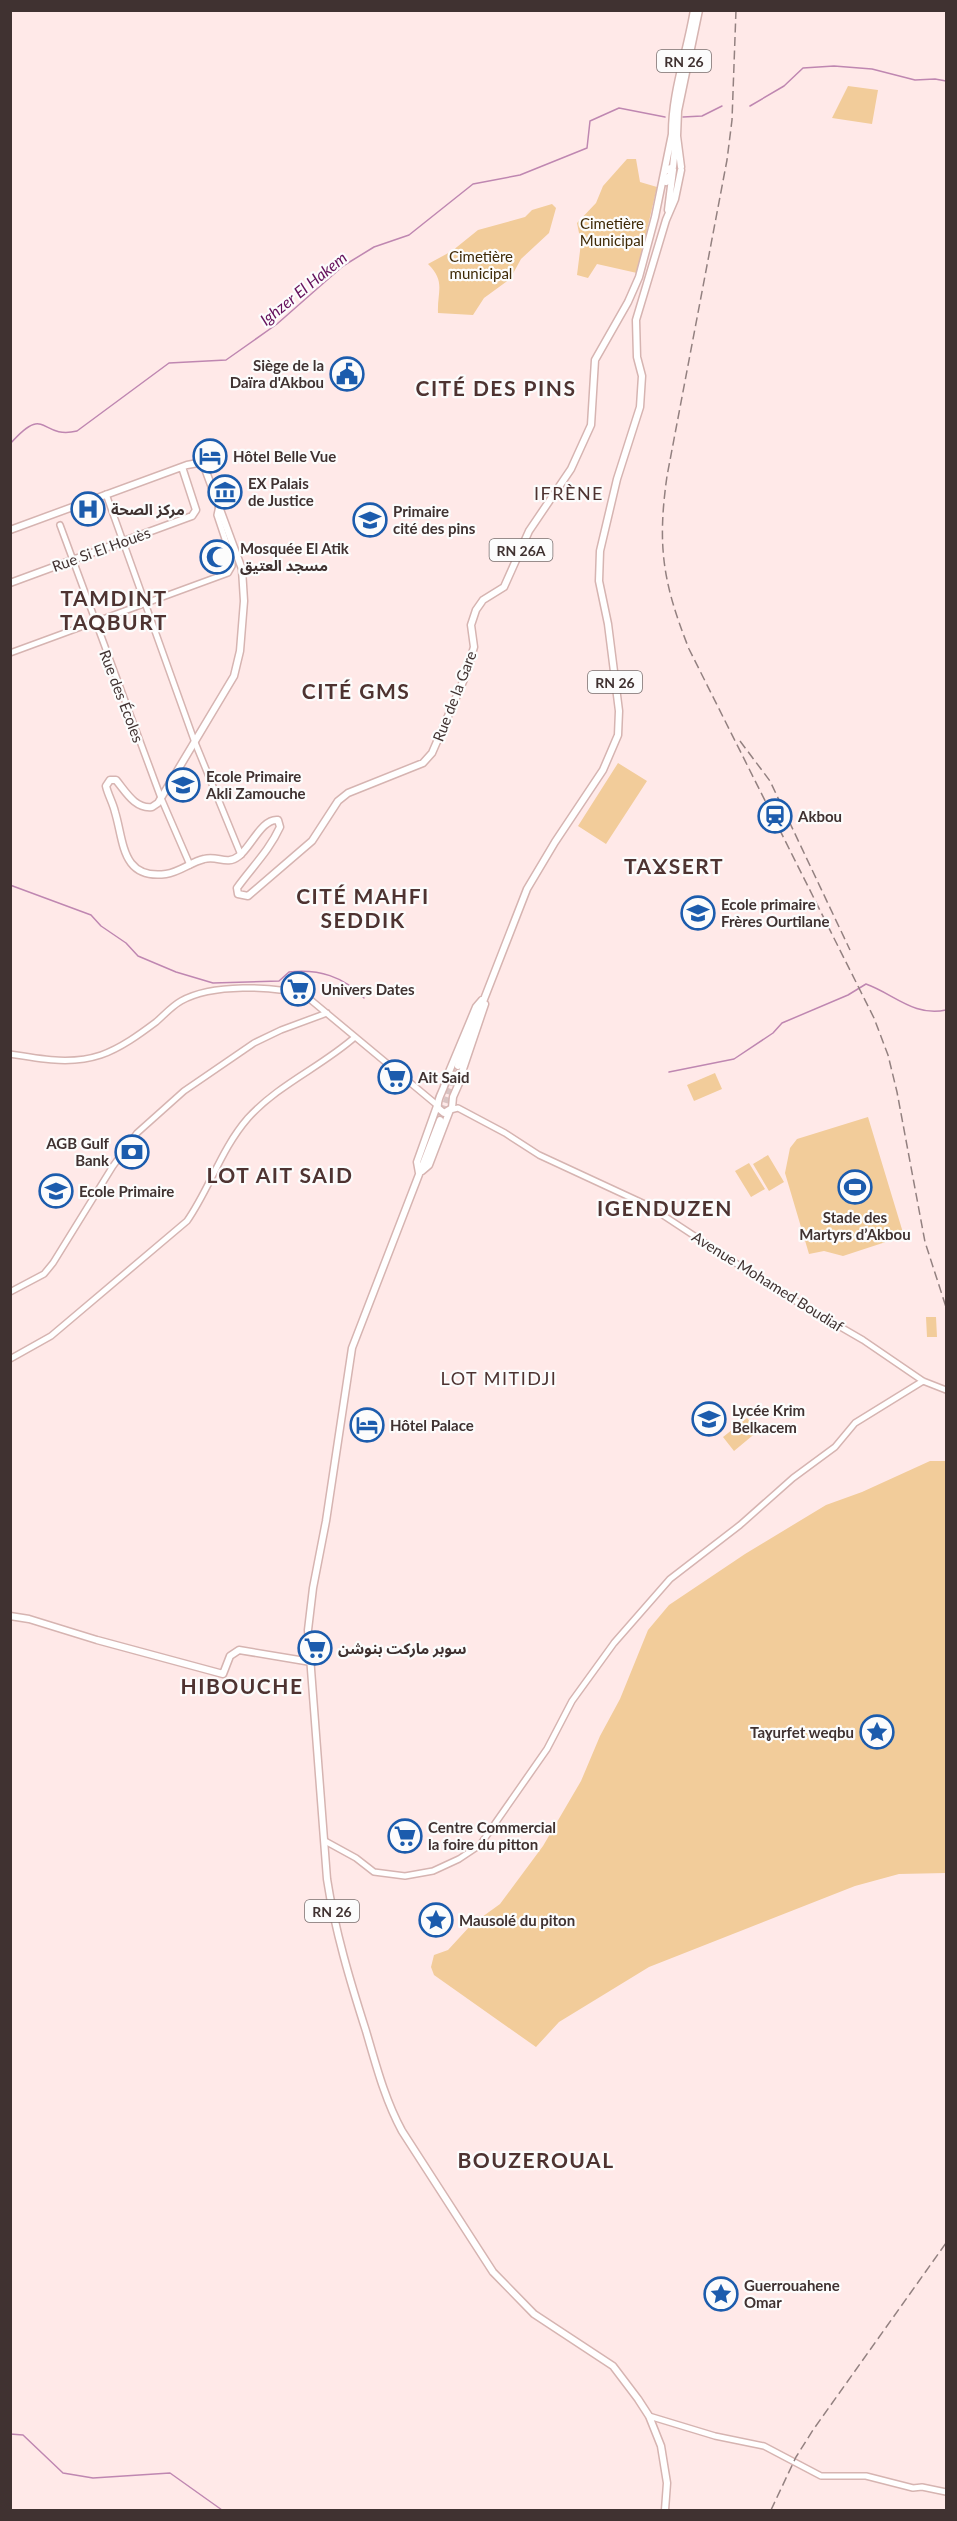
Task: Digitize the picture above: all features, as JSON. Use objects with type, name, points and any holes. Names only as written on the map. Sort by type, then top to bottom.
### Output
[{"type":"main road","name":"RN 26","points":[[458,1066],[527,889],[603,771],[618,735],[619,711],[608,624],[599,581],[600,551],[617,479],[640,407],[642,376],[637,357],[636,320],[666,220],[675,199],[681,168],[675,135],[675,111],[694,10]]},
{"type":"main road","name":"RN 26","points":[[675,111],[699,10]]},
{"type":"main road","points":[[666,220],[672,168],[670,159],[675,135]]},
{"type":"main road","name":"Rue de la Gare","points":[[241,855],[267,824],[278,820],[280,827],[272,842],[253,870],[237,888],[238,894],[243,897],[250,894],[302,851],[323,826],[338,801],[348,793],[423,763],[432,753],[465,677],[474,647],[471,625],[476,610],[483,600],[504,587],[529,531],[571,469],[591,425],[595,360],[635,285],[670,159]]},
{"type":"main road","points":[[672,168],[677,172],[681,168]]},
{"type":"main road","points":[[664,175],[672,168]]},
{"type":"main road","points":[[655,217],[672,168]]},
{"type":"main road","points":[[10,530],[182,467],[195,463],[202,464],[242,569],[244,601],[240,651],[234,676],[161,798],[152,807],[142,807],[126,794],[116,780],[110,780],[106,786],[115,811],[123,848],[132,864],[151,874],[165,874],[208,858],[228,862],[241,855]]},
{"type":"main road","name":"Rue Si El Houès","points":[[10,583],[192,516],[196,510],[182,467]]},
{"type":"main road","name":"RN 26","points":[[419,1173],[417,1162],[437,1105],[476,1007],[484,998]]},
{"type":"main road","name":"RN 26","points":[[419,1173],[429,1165],[454,1109],[452,1101],[484,1010],[484,998]]},
{"type":"main road","points":[[450,1074],[460,1078]]},
{"type":"main road","points":[[437,1105],[442,1112],[454,1109]]},
{"type":"main road","name":"RN 26","points":[[440,1120],[352,1348],[326,1521],[313,1588],[308,1630],[327,1879],[346,1969],[390,2107],[402,2131],[493,2272],[534,2314],[613,2366],[626,2381],[649,2416],[662,2446],[667,2483],[665,2511]]},
{"type":"main road","points":[[10,1616],[224,1674],[230,1656],[239,1650],[310,1662]]},
{"type":"street","points":[[106,494],[194,740],[241,855]]},
{"type":"street","points":[[10,653],[231,571],[232,560],[217,515],[219,506]]},
{"type":"street","name":"Rue des Écoles","points":[[60,525],[161,798],[190,865]]},
{"type":"street","points":[[10,1054],[50,1060],[76,1060],[102,1055],[124,1044],[180,1001],[222,989],[287,989],[306,996],[437,1105]]},
{"type":"street","points":[[10,1292],[44,1274],[113,1166],[137,1133],[168,1104],[213,1069],[254,1044],[281,1030],[327,1013]]},
{"type":"street","points":[[10,1359],[51,1336],[187,1221],[204,1197],[222,1156],[248,1119],[277,1091],[355,1037]]},
{"type":"street","points":[[424,1093],[436,1094],[444,1090]]},
{"type":"street","name":"Avenue Mohamed Boudiaf","points":[[454,1109],[505,1133],[539,1155],[656,1210],[775,1289],[863,1340],[923,1381],[946,1390]]},
{"type":"street","points":[[325,1841],[356,1858],[374,1872],[405,1876],[433,1870],[459,1859],[480,1845],[547,1749],[572,1701],[614,1643],[670,1579],[835,1447],[855,1423],[923,1381]]},
{"type":"street","points":[[649,2416],[715,2436],[764,2446],[821,2476],[866,2476],[914,2488],[922,2487],[946,2492]]},
{"type":"green space","points":[[848,86],[878,90],[872,124],[832,118]]},
{"type":"green space","name":"Cimetière Municipal","points":[[627,159],[636,159],[640,182],[657,187],[637,273],[597,264],[588,278],[577,275],[581,243],[577,223],[596,203],[603,186]]},
{"type":"green space","name":"Cimetière municipal","points":[[552,204],[556,208],[549,233],[521,259],[510,279],[484,298],[473,315],[438,313],[439,282],[434,270],[428,264],[452,251],[478,230],[525,217],[532,210]]},
{"type":"green space","points":[[618,763],[647,781],[606,844],[578,826]]},
{"type":"green space","points":[[715,1073],[722,1089],[694,1101],[687,1085]]},
{"type":"green space","points":[[868,1117],[904,1236],[843,1256],[824,1251],[809,1254],[785,1173],[790,1148],[797,1139]]},
{"type":"green space","points":[[768,1155],[784,1182],[769,1191],[753,1164]]},
{"type":"green space","points":[[749,1163],[765,1189],[751,1197],[735,1171]]},
{"type":"green space","points":[[926,1317],[936,1317],[937,1337],[927,1337]]},
{"type":"green space","points":[[747,1418],[758,1431],[734,1451],[723,1437]]},
{"type":"green space","points":[[930,1461],[946,1461],[946,1873],[899,1874],[855,1886],[649,1967],[559,2022],[536,2047],[434,1975],[431,1967],[434,1955],[448,1950],[471,1925],[500,1904],[543,1846],[581,1781],[600,1736],[620,1699],[648,1630],[669,1605],[745,1554],[826,1505],[862,1492]]},
{"type":"waterway","name":"Ighzer El Hakem","points":[[750,106],[784,86],[803,68],[834,66],[872,69],[915,80],[946,81]]},
{"type":"waterway","name":"Ighzer El Hakem","points":[[683,117],[702,116],[722,106]]},
{"type":"waterway","name":"Ighzer El Hakem","points":[[10,444],[22,432],[37,424],[56,431],[77,431],[169,363],[226,360],[277,324],[343,266],[374,247],[409,235],[473,184],[520,175],[587,148],[590,121],[619,108],[665,117]]},
{"type":"waterway","points":[[10,885],[91,915],[101,926],[126,943],[138,956],[176,972],[213,983],[279,981],[289,972],[320,973],[348,984],[364,998]]},
{"type":"waterway","points":[[669,1072],[734,1059],[773,1033],[782,1023],[848,995],[866,984],[914,1007],[924,1010],[946,1010]]},
{"type":"waterway","points":[[10,2434],[23,2435],[63,2473],[93,2478],[170,2473],[222,2510]]},
{"type":"tunnel","points":[[440,1120],[458,1066]]},
{"type":"railway","points":[[736,10],[732,120],[727,160],[664,501],[663,545],[668,584],[689,649],[874,1018],[888,1055],[897,1092],[925,1242],[946,1307]]},
{"type":"railway","points":[[740,741],[770,781],[850,950]]},
{"type":"railway","points":[[771,2510],[796,2457],[813,2430],[946,2243]]},
{"type":"place","name":"Siège de la Daïra d'Akbou","points":[[347,374]]},
{"type":"place","name":"Hôtel Belle Vue","points":[[210,456]]},
{"type":"place","name":"EX Palais de Justice","points":[[225,492]]},
{"type":"place","name":"مركز الصحة","points":[[88,509]]},
{"type":"place","name":"Primaire cité des pins","points":[[370,520]]},
{"type":"place","name":"Mosquée El Atik مسجد العتيق","points":[[217,557]]},
{"type":"place","name":"Ecole Primaire Akli Zamouche","points":[[183,785]]},
{"type":"place","name":"Akbou","points":[[775,816]]},
{"type":"place","name":"Ecole primaire Frères Ourtilane","points":[[698,913]]},
{"type":"place","name":"Univers Dates","points":[[298,989]]},
{"type":"place","name":"Ait Said","points":[[395,1077]]},
{"type":"place","name":"AGB Gulf Bank","points":[[132,1152]]},
{"type":"place","name":"Stade des Martyrs d’Akbou","points":[[855,1187]]},
{"type":"place","name":"Ecole Primaire","points":[[56,1191]]},
{"type":"place","name":"Lycée Krim Belkacem","points":[[709,1419]]},
{"type":"place","name":"Hôtel Palace","points":[[367,1425]]},
{"type":"place","name":"سوبر ماركت بنوشن","points":[[315,1648]]},
{"type":"place","name":"Taɣuṛfet weqbu","points":[[877,1732]]},
{"type":"place","name":"Centre Commercial la foire du pitton","points":[[405,1836]]},
{"type":"place","name":"Mausolé du piton","points":[[436,1920]]},
{"type":"place","name":"Guerrouahene Omar","points":[[721,2294]]},
{"type":"district","name":"CITÉ DES PINS","points":[[496,387]]},
{"type":"district","name":"IFRÈNE","points":[[569,493]]},
{"type":"district","name":"TAMDINT TAQBURT","points":[[114,609]]},
{"type":"district","name":"CITÉ GMS","points":[[356,690]]},
{"type":"district","name":"TAƔSERT","points":[[674,865]]},
{"type":"district","name":"CITÉ MAHFI SEDDIK","points":[[363,907]]},
{"type":"district","name":"LOT AIT SAID","points":[[280,1174]]},
{"type":"district","name":"IGENDUZEN","points":[[665,1207]]},
{"type":"district","name":"LOT MITIDJI","points":[[499,1378]]},
{"type":"district","name":"HIBOUCHE","points":[[242,1685]]},
{"type":"district","name":"BOUZEROUAL","points":[[536,2159]]}]
